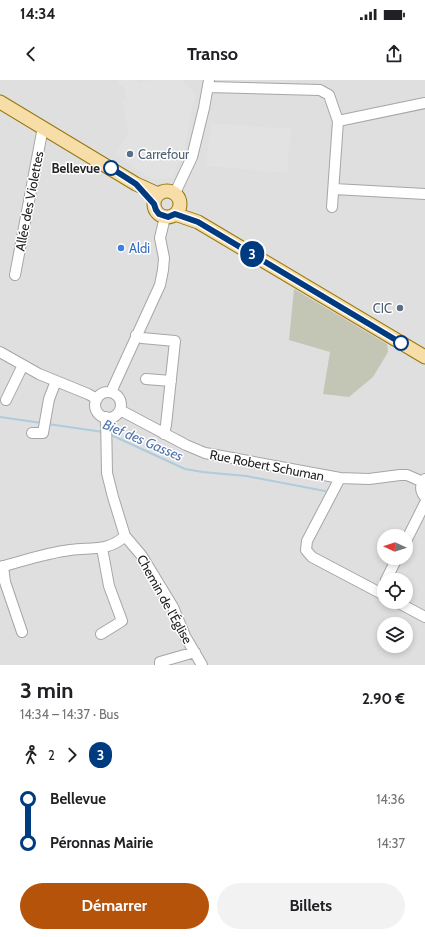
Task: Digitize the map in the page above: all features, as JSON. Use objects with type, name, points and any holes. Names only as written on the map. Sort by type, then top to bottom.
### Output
[{"type":"main road","points":[[0,102],[136,184],[156,199]]},
{"type":"main road","points":[[173,213],[180,200],[175,193],[168,190],[161,192],[156,199],[157,212],[173,213],[189,213],[198,222],[425,357]]},
{"type":"street","points":[[322,91],[325,80]]},
{"type":"street","points":[[175,193],[192,157],[204,108],[208,84],[320,90],[329,95],[338,120],[332,208]]},
{"type":"street","points":[[338,120],[425,102]]},
{"type":"street","name":"Allée des Violettes","points":[[15,275],[43,127]]},
{"type":"street","points":[[334,189],[425,194]]},
{"type":"street","points":[[111,392],[160,285],[164,270],[164,258],[160,238],[173,213]]},
{"type":"street","points":[[136,335],[142,338],[175,341],[164,434]]},
{"type":"street","points":[[0,352],[56,381],[97,399]]},
{"type":"street","points":[[6,400],[23,365]]},
{"type":"street","points":[[146,379],[171,382]]},
{"type":"street","points":[[32,434],[44,433],[49,400],[56,381]]},
{"type":"street","points":[[111,392],[120,399],[120,410],[114,416],[102,416],[97,410],[97,399],[103,393],[111,392]]},
{"type":"street","name":"Rue Robert Schuman","points":[[120,410],[164,434],[205,453],[340,478],[369,479],[407,475],[424,480]]},
{"type":"street","name":"Chemin de l'Église","points":[[106,417],[107,472],[125,536],[142,556],[173,607],[185,636],[202,665]]},
{"type":"street","points":[[340,478],[307,541],[306,550],[312,557],[377,588]]},
{"type":"street","points":[[424,480],[421,491],[425,497]]},
{"type":"street","points":[[412,529],[425,503]]},
{"type":"street","points":[[22,632],[1,567],[70,550],[102,548],[118,543],[125,536]]},
{"type":"street","points":[[101,634],[122,621],[109,586],[102,548]]},
{"type":"street","points":[[410,609],[425,617]]},
{"type":"street","points":[[160,665],[160,662],[195,652]]},
{"type":"shaded area","points":[[0,80],[425,80],[425,665],[0,665]]},
{"type":"shaded area","points":[[118,80],[137,80],[138,83],[152,80],[182,80],[195,94],[185,146],[173,178],[153,180],[115,154],[129,131],[122,101],[127,99],[124,86],[120,86]]},
{"type":"shaded area","points":[[211,123],[291,129],[287,173],[206,166]]},
{"type":"shaded area","points":[[294,289],[387,344],[388,352],[373,377],[349,397],[323,394],[330,352],[289,340]]},
{"type":"waterway","name":"Bief des Gasses","points":[[0,417],[42,423]]},
{"type":"waterway","name":"Bief des Gasses","points":[[48,424],[103,432]]},
{"type":"waterway","name":"Bief des Gasses","points":[[109,434],[185,469],[246,476],[325,491]]},
{"type":"bus line","name":"3","points":[[111,168],[136,184],[154,204],[159,214],[168,217],[175,214],[198,222],[401,343]]},
{"type":"place","name":"Carrefour","points":[[130,154]]},
{"type":"place","name":"Bellevue","points":[[111,168]]},
{"type":"place","name":"Aldi","points":[[121,248]]},
{"type":"place","name":"CIC","points":[[400,308]]}]
